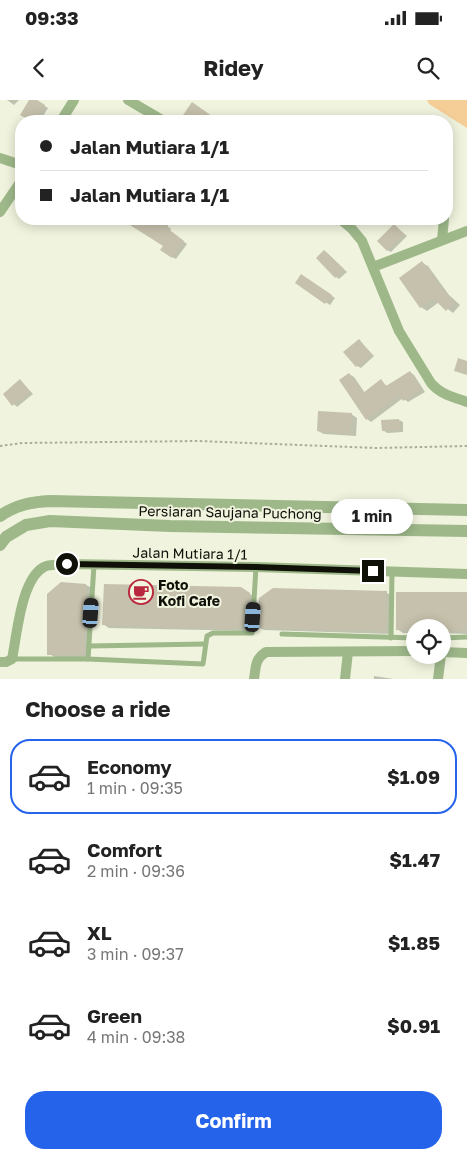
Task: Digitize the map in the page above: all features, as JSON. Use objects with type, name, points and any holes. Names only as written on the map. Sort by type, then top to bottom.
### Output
[{"type":"street","points":[[65,115],[74,100]]},
{"type":"street","points":[[128,100],[154,115]]},
{"type":"street","points":[[0,158],[15,163]]},
{"type":"street","points":[[0,212],[15,190]]},
{"type":"street","points":[[347,225],[362,241],[398,331],[431,383],[443,393],[467,402]]},
{"type":"street","points":[[442,240],[443,225]]},
{"type":"street","points":[[373,267],[467,231]]},
{"type":"street","name":"Persiaran Saujana Puchong","points":[[0,516],[12,508],[30,502],[50,500],[467,510]]},
{"type":"street","name":"Persiaran Saujana Puchong","points":[[0,544],[6,537],[26,525],[50,521],[170,526],[467,532]]},
{"type":"street","name":"Jalan Mutiara 1/1","points":[[12,659],[25,591],[32,576],[45,566],[67,564],[256,567],[467,574]]},
{"type":"street","points":[[254,679],[259,657],[266,652],[406,651]]},
{"type":"street","points":[[345,679],[348,652]]},
{"type":"street","points":[[451,654],[467,653]]},
{"type":"street","points":[[0,662],[12,659]]},
{"type":"street","points":[[438,679],[440,664]]},
{"type":"lane","points":[[88,659],[94,565]]},
{"type":"lane","points":[[12,659],[88,659],[203,664],[207,636],[213,633],[252,633],[256,567]]},
{"type":"lane","points":[[391,638],[392,572]]},
{"type":"lane","points":[[282,634],[406,638]]},
{"type":"lane","points":[[451,638],[467,638]]},
{"type":"lane","points":[[89,646],[205,644]]},
{"type":"path","points":[[0,446],[22,443],[198,441],[376,448],[467,446]]},
{"type":"shaded area","points":[[427,100],[467,100],[467,128],[453,119],[453,115],[446,115],[429,104]]},
{"type":"building","points":[[29,100],[37,100],[45,105],[39,115],[20,115]]},
{"type":"building","points":[[192,102],[210,115],[183,115]]},
{"type":"building","points":[[130,225],[168,225],[167,228],[184,241],[172,258],[160,250],[163,246]]},
{"type":"building","points":[[393,225],[404,234],[387,251],[377,241]]},
{"type":"building","points":[[324,250],[344,269],[335,278],[316,258]]},
{"type":"building","points":[[422,261],[443,290],[455,301],[446,311],[434,299],[420,308],[399,278]]},
{"type":"building","points":[[301,274],[332,295],[325,304],[295,283]]},
{"type":"building","points":[[359,339],[371,354],[356,367],[343,352]]},
{"type":"building","points":[[458,358],[467,361],[467,375],[454,371]]},
{"type":"building","points":[[410,371],[421,389],[403,401],[399,395],[366,420],[339,380],[349,373],[363,393],[381,379],[386,386]]},
{"type":"building","points":[[20,379],[30,392],[12,406],[3,394]]},
{"type":"building","points":[[318,411],[352,413],[350,434],[317,431]]},
{"type":"building","points":[[399,419],[400,430],[382,431],[381,420]]},
{"type":"building","points":[[61,582],[86,584],[84,655],[47,655],[47,594]]},
{"type":"building","points":[[104,584],[241,587],[250,593],[248,627],[226,629],[102,625]]},
{"type":"building","points":[[273,588],[387,591],[387,630],[257,628],[259,598]]},
{"type":"building","points":[[396,592],[467,592],[467,631],[451,631],[451,619],[406,619],[406,630],[396,630]]},
{"type":"place","name":"Foto Kofi Cafe","points":[[141,592]]},
{"type":"route","points":[[67,564],[373,571]]}]
